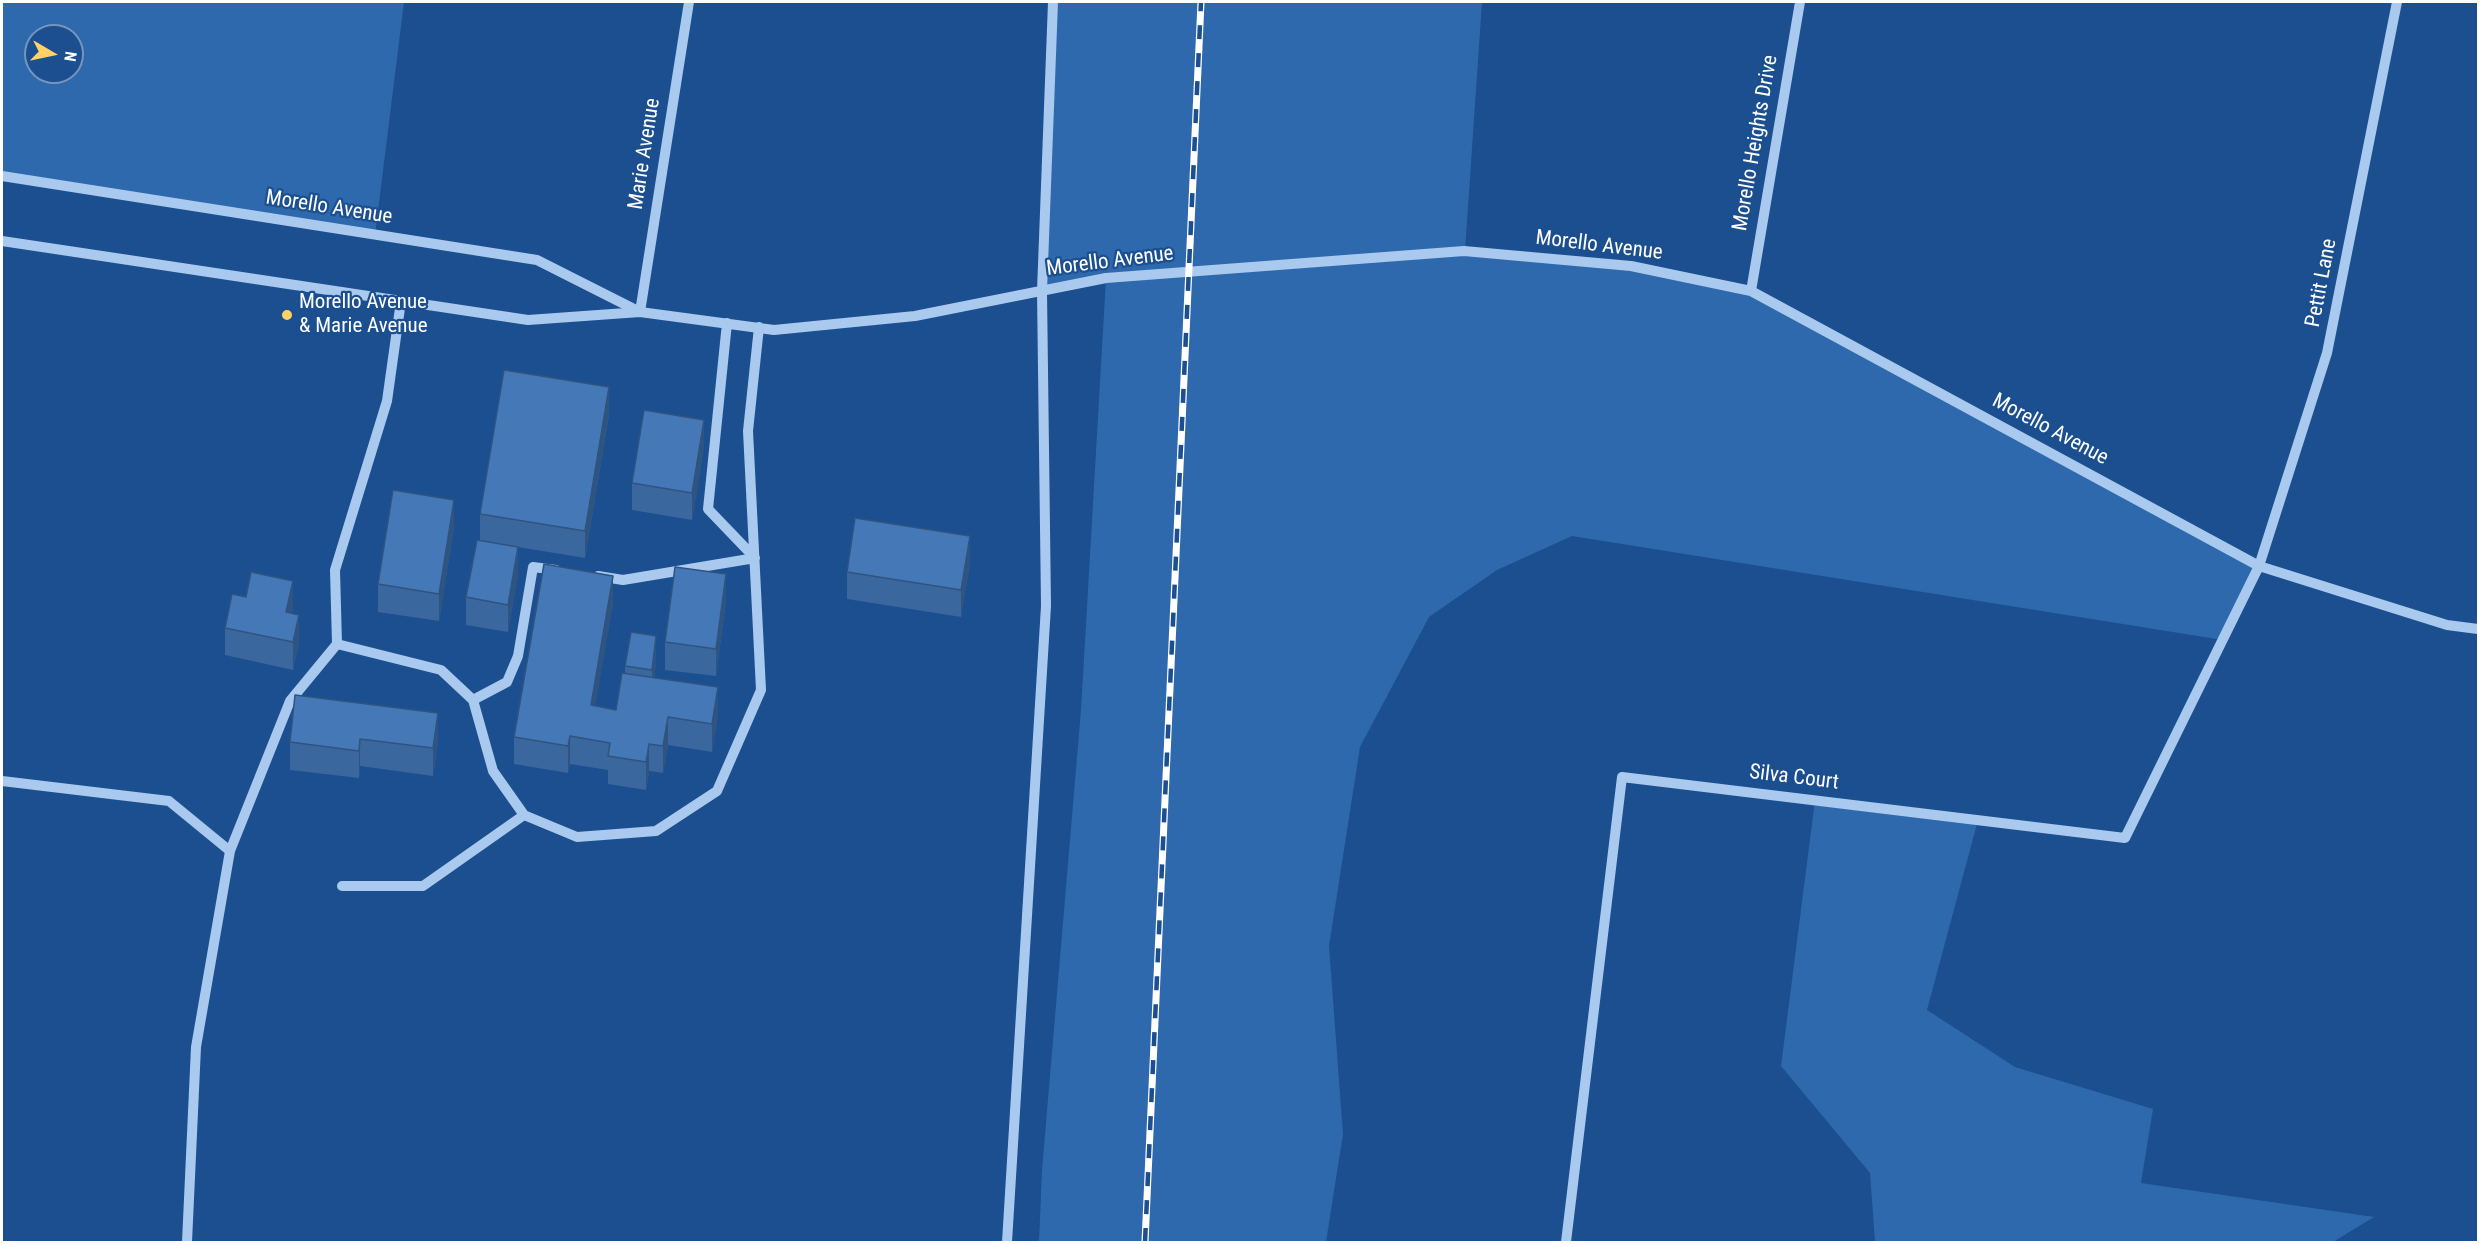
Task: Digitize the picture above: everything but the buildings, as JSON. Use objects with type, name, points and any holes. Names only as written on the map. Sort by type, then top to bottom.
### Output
[{"type":"street","name":"Marie Avenue","points":[[640,312],[689,2]]},
{"type":"street","points":[[1007,1242],[1046,606],[1042,291],[1053,2]]},
{"type":"street","name":"Morello Heights Drive","points":[[1750,291],[1800,2]]},
{"type":"street","name":"Pettit Lane","points":[[2259,566],[2327,353],[2397,2]]},
{"type":"street","name":"Morello Avenue","points":[[2,176],[537,260],[640,312]]},
{"type":"street","name":"Morello Avenue","points":[[2,241],[528,320],[640,312],[774,330],[915,316],[1106,278],[1464,251],[1630,266],[1750,291],[2259,566],[2447,625],[2478,629]]},
{"type":"street","points":[[187,1242],[196,1047],[230,850],[290,701],[337,644],[334,570],[387,401],[401,301]]},
{"type":"street","points":[[726,323],[708,509],[755,558]]},
{"type":"street","points":[[337,644],[441,670],[473,700],[493,771],[524,814],[577,837],[656,831],[717,791],[761,690],[748,431],[759,327]]},
{"type":"street","points":[[589,575],[623,580],[755,558]]},
{"type":"street","name":"Silva Court","points":[[1566,1242],[1622,777],[2125,838],[2259,566]]},
{"type":"street","points":[[473,700],[507,682],[518,656],[532,567],[567,572]]},
{"type":"street","points":[[2,781],[169,801],[230,850]]},
{"type":"street","points":[[342,886],[423,886],[524,814]]},
{"type":"shaded area","points":[[2,2],[404,2],[375,235],[2,176]]},
{"type":"shaded area","points":[[1053,2],[1482,2],[1465,251],[1631,266],[1751,291],[2259,566],[2223,640],[1572,536],[1497,570],[1429,617],[1360,747],[1329,946],[1343,1134],[1326,1242],[1039,1242],[1042,1170],[1081,710],[1106,279],[1042,291]]},
{"type":"shaded area","points":[[1815,800],[1978,820],[1927,1010],[2015,1067],[2153,1109],[2141,1183],[2374,1217],[2333,1242],[1875,1242],[1870,1173],[1781,1066]]},
{"type":"railway","points":[[1145,1242],[1201,2]]},
{"type":"place","name":"Morello Avenue & Marie Avenue","points":[[287,315]]}]
